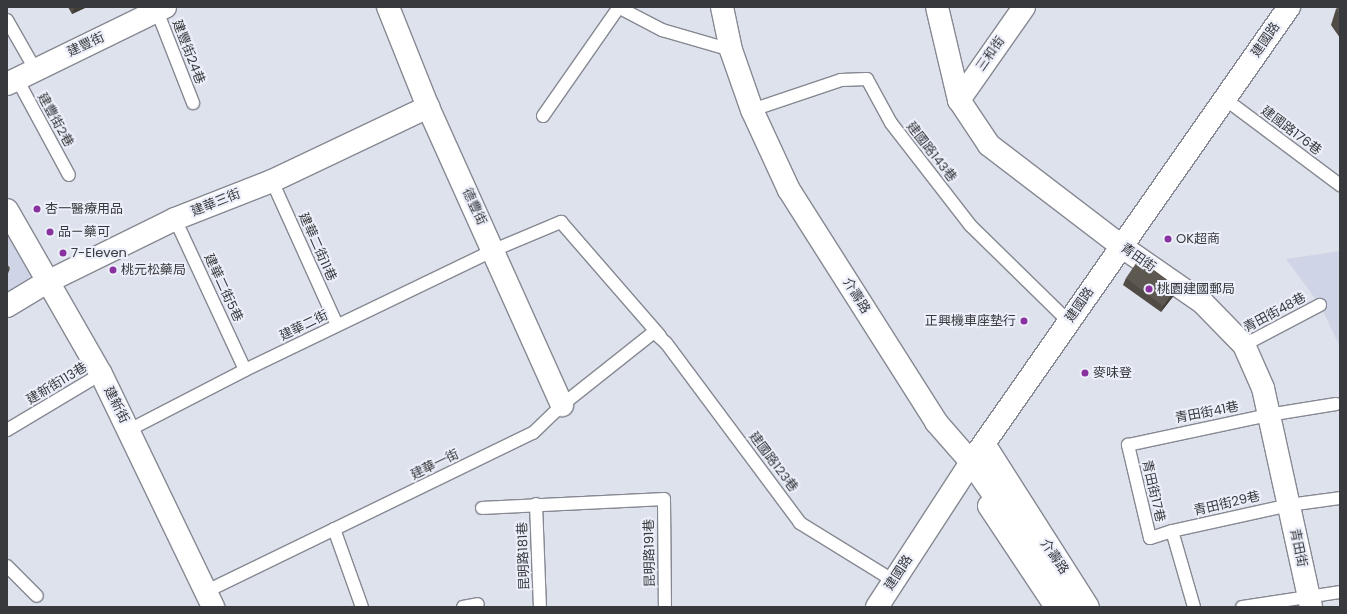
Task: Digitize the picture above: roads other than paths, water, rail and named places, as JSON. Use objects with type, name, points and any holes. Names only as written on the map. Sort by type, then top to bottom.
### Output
[{"type":"street","name":"德豐街","points":[[388,7],[428,107],[494,250],[562,405]]},
{"type":"street","name":"介壽路","points":[[722,7],[731,50],[752,110],[789,190],[936,422],[968,466],[1040,558],[1071,607]]},
{"type":"street","name":"青田街","points":[[937,7],[959,100],[989,145],[1121,246],[1203,303],[1244,345],[1262,388],[1310,602]]},
{"type":"street","name":"三和街","points":[[959,100],[1024,7]]},
{"type":"street","name":"建國路","points":[[877,607],[968,466],[1289,7]]},
{"type":"street","name":"建豐街","points":[[20,77],[161,9]]},
{"type":"street","name":"建華三街","points":[[7,306],[47,282],[175,219],[272,181],[428,107]]},
{"type":"street","name":"建新街","points":[[7,210],[101,374],[210,599]]},
{"type":"street","name":"介壽路","points":[[984,444],[1088,607]]},
{"type":"street","name":"介壽路","points":[[968,466],[1056,607]]},
{"type":"lane","points":[[543,116],[618,7],[662,30],[731,50]]},
{"type":"lane","name":"建豐街24巷","points":[[161,9],[193,103]]},
{"type":"lane","name":"建豐街2巷","points":[[7,20],[20,77],[69,175]]},
{"type":"lane","name":"建國路143巷","points":[[752,110],[841,80],[867,78],[891,123],[971,226],[1068,321]]},
{"type":"lane","name":"建國路176巷","points":[[1225,99],[1340,185]]},
{"type":"lane","name":"建華二街11巷","points":[[272,181],[337,325]]},
{"type":"lane","name":"建華二街5巷","points":[[175,219],[245,370]]},
{"type":"lane","name":"建華二街","points":[[129,430],[245,370],[337,325],[494,250],[561,222],[666,343]]},
{"type":"lane","name":"青田街48巷","points":[[1244,345],[1320,305]]},
{"type":"lane","name":"建國路123巷","points":[[654,332],[666,343],[800,523],[894,581]]},
{"type":"lane","name":"建華一街","points":[[210,599],[334,529],[533,433],[562,405],[654,332]]},
{"type":"lane","name":"建新街113巷","points":[[7,430],[101,374]]},
{"type":"lane","name":"青田街41巷","points":[[1152,438],[1268,415],[1336,404]]},
{"type":"lane","name":"青田街17巷","points":[[1152,438],[1128,445],[1150,538],[1172,531],[1194,607]]},
{"type":"lane","name":"青田街29巷","points":[[1172,531],[1289,505],[1340,498]]},
{"type":"lane","name":"昆明路191巷","points":[[536,504],[664,499],[665,607]]},
{"type":"lane","points":[[482,508],[536,504]]},
{"type":"lane","name":"昆明路181巷","points":[[536,504],[540,607]]},
{"type":"lane","points":[[334,529],[362,607]]},
{"type":"lane","points":[[7,566],[37,596]]},
{"type":"lane","points":[[1242,607],[1310,602],[1340,592]]},
{"type":"lane","points":[[463,607],[478,604]]},
{"type":"place","name":"杏一醫療用品","points":[[37,209]]},
{"type":"place","name":"品ㄧ藥可","points":[[50,232]]},
{"type":"place","name":"OK超商","points":[[1168,239]]},
{"type":"place","name":"7-Eleven","points":[[63,253]]},
{"type":"place","name":"桃元松藥局","points":[[113,270]]},
{"type":"place","name":"桃園建國郵局","points":[[1149,289]]},
{"type":"place","name":"正興機車座墊行","points":[[1024,321]]},
{"type":"place","name":"麥味登","points":[[1085,373]]}]
